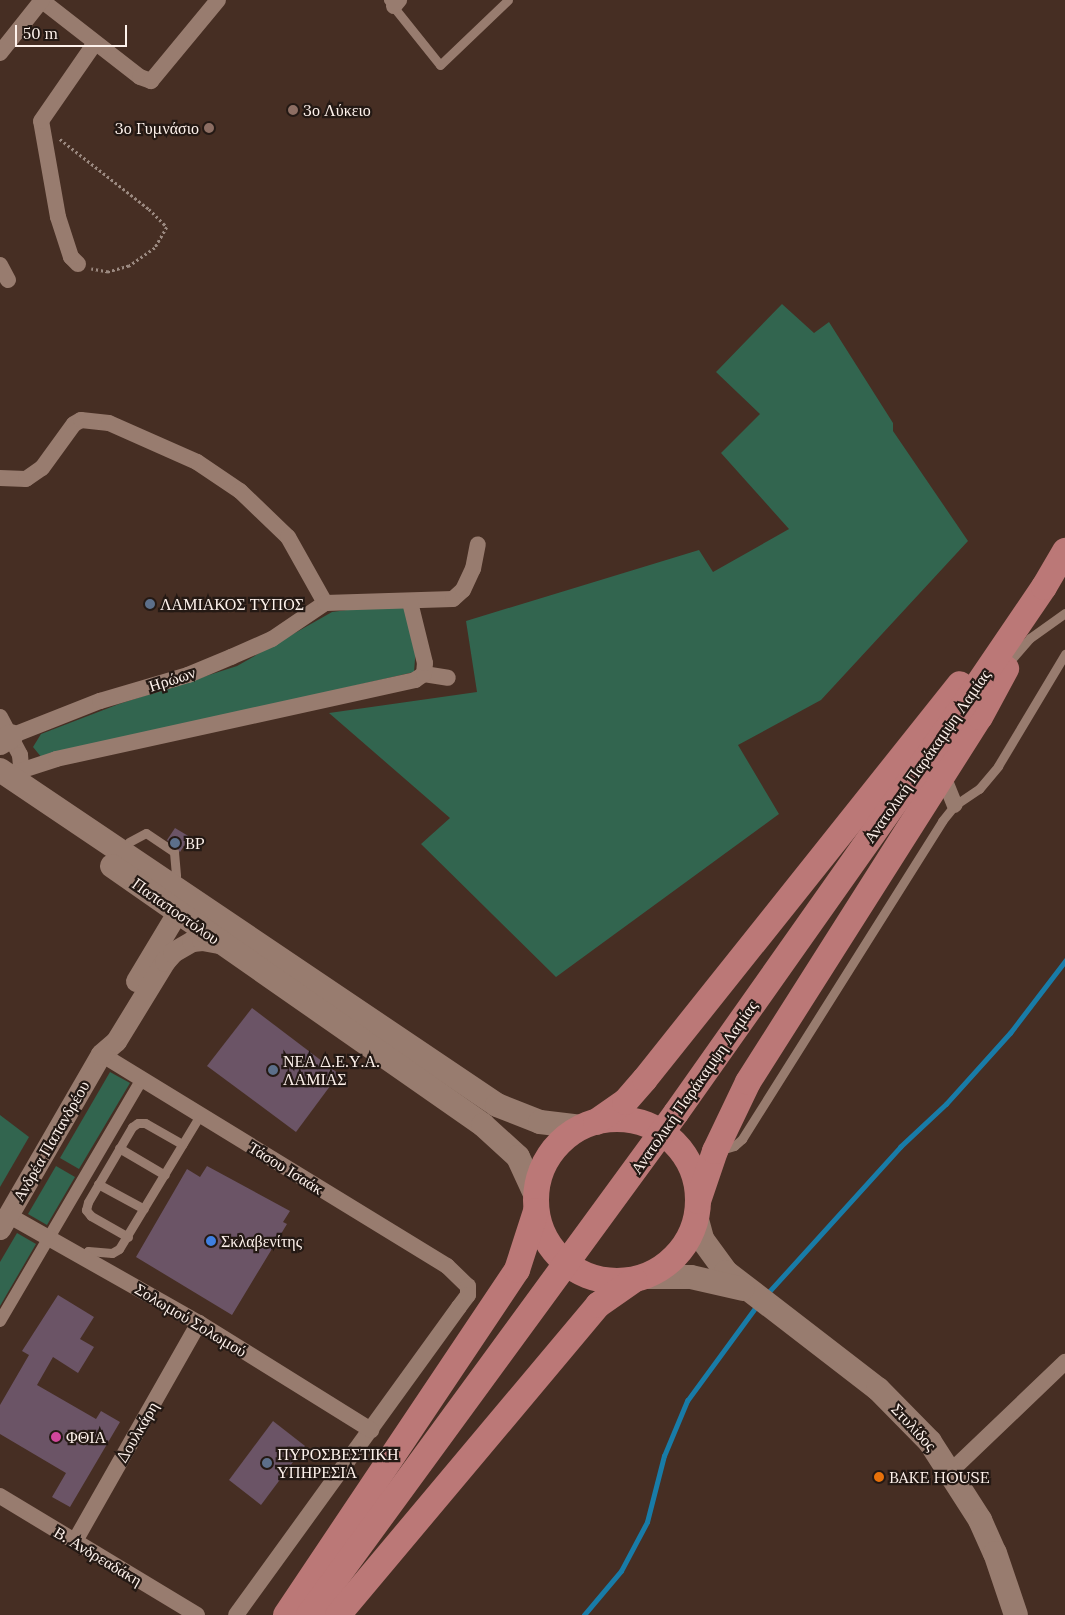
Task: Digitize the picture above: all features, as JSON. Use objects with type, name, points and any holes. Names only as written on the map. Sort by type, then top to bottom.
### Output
[{"type":"main road","name":"Ανατολική Παράκαμψη Λαμίας","points":[[310,1615],[676,1113],[1044,587],[1065,551]]},
{"type":"main road","points":[[338,1615],[416,1525],[598,1305],[671,1260],[683,1247],[716,1151],[748,1082],[942,776],[1010,661],[1044,587]]},
{"type":"main road","points":[[286,1615],[506,1288],[526,1251],[540,1173],[549,1154],[564,1139],[625,1102],[949,696],[1044,587]]},
{"type":"main road","name":"Παπαποστόλου","points":[[11,782],[185,906],[291,967],[497,1105],[540,1122],[589,1124]]},
{"type":"main road","name":"Παπαποστόλου","points":[[185,906],[224,944],[500,1140],[518,1157],[536,1203]]},
{"type":"main road","points":[[589,1124],[628,1120],[659,1132],[672,1142],[691,1169],[697,1208]]},
{"type":"main road","points":[[536,1203],[550,1246],[578,1272],[615,1282],[639,1278]]},
{"type":"main road","name":"Στυλίδος","points":[[697,1208],[702,1239],[710,1252],[747,1290],[878,1389],[918,1428],[951,1471],[995,1553],[1016,1615]]},
{"type":"main road","name":"Στυλίδος","points":[[639,1278],[691,1277],[747,1290]]},
{"type":"street","points":[[2,46],[41,0],[140,77],[151,81],[218,0]]},
{"type":"street","points":[[78,264],[71,257],[58,217],[43,126],[44,114],[96,43]]},
{"type":"street","points":[[0,265],[8,280]]},
{"type":"street","points":[[0,478],[26,479],[42,468],[74,424],[81,420],[109,423],[197,462],[240,491],[288,537],[325,603],[410,602],[453,599],[463,590],[473,569],[478,544]]},
{"type":"street","points":[[410,602],[425,663],[424,674]]},
{"type":"street","name":"Ηρώων","points":[[4,732],[188,675],[272,639],[325,603]]},
{"type":"street","points":[[4,732],[11,782],[56,759],[368,692],[415,680],[424,674],[448,678]]},
{"type":"street","points":[[942,776],[955,805]]},
{"type":"street","name":"Ανδρέα Παπανδρέου","points":[[101,1054],[104,1034],[185,906]]},
{"type":"street","name":"Ανδρέα Παπανδρέου","points":[[4,1222],[101,1054],[116,1041],[172,952],[202,940],[224,944]]},
{"type":"street","name":"Τάσου Ισαάκ","points":[[101,1054],[447,1266],[468,1286],[468,1294],[371,1430]]},
{"type":"street","points":[[0,1321],[142,1079]]},
{"type":"street","name":"Σολωμού Σολωμού","points":[[4,1222],[50,1238],[199,1323],[371,1430]]},
{"type":"street","name":"Δουλκάρη","points":[[75,1541],[199,1323]]},
{"type":"street","points":[[951,1471],[1065,1362]]},
{"type":"street","points":[[236,1615],[371,1430]]},
{"type":"street","name":"Β. Ανδρεαδάκη","points":[[0,1496],[197,1615]]},
{"type":"street","points":[[349,1615],[416,1525]]},
{"type":"lane","points":[[394,2],[421,45],[440,65],[508,0]]},
{"type":"lane","points":[[1010,661],[1030,638],[1065,613]]},
{"type":"lane","points":[[716,1151],[734,1146],[747,1132],[955,805],[979,789],[998,766],[1065,654]]},
{"type":"lane","points":[[129,842],[146,833],[174,852],[176,876]]},
{"type":"lane","points":[[82,1257],[88,1251],[112,1253],[128,1237],[200,1115]]},
{"type":"lane","points":[[128,1237],[86,1210],[98,1184],[132,1127],[138,1123],[145,1123],[182,1144]]},
{"type":"lane","points":[[119,1148],[165,1175]]},
{"type":"lane","points":[[98,1184],[144,1209]]},
{"type":"path","points":[[43,126],[134,197],[167,228],[155,248],[129,266],[108,272],[78,264]]},
{"type":"green space","points":[[782,304],[814,333],[829,322],[893,423],[893,431],[968,541],[821,700],[738,745],[779,814],[556,977],[421,844],[450,818],[329,713],[477,692],[466,621],[699,550],[713,572],[789,529],[721,453],[760,414],[716,372]]},
{"type":"green space","points":[[362,608],[405,608],[416,647],[414,672],[42,758],[33,747],[41,734],[119,704],[237,666],[332,612]]},
{"type":"green space","points":[[110,1072],[130,1083],[79,1169],[60,1158]]},
{"type":"green space","points":[[0,1115],[29,1137],[0,1187]]},
{"type":"green space","points":[[56,1166],[75,1177],[47,1225],[28,1214]]},
{"type":"green space","points":[[17,1233],[36,1244],[0,1306],[0,1262]]},
{"type":"building","points":[[175,828],[190,837],[180,852],[167,840]]},
{"type":"building","name":"ΝΕΑ Δ.Ε.Υ.Α. ΛΑΜΙΑΣ","points":[[252,1008],[339,1074],[296,1132],[207,1066]]},
{"type":"building","name":"Σκλαβενίτης","points":[[207,1166],[290,1211],[283,1222],[287,1224],[232,1315],[136,1257],[187,1169],[200,1177]]},
{"type":"building","name":"ΦΘΙΑ","points":[[58,1295],[94,1317],[80,1339],[94,1347],[78,1373],[53,1357],[37,1385],[96,1419],[101,1411],[120,1422],[70,1507],[52,1497],[66,1473],[0,1434],[0,1405],[29,1355],[22,1351]]},
{"type":"building","name":"ΠΥΡΟΣΒΕΣΤΙΚΗ ΥΠΗΡΕΣΙΑ","points":[[273,1421],[305,1446],[261,1505],[229,1480]]},
{"type":"waterway","points":[[766,1295],[900,1147],[946,1104],[1010,1033],[1065,961]]},
{"type":"waterway","points":[[584,1615],[621,1571],[647,1522],[664,1456],[687,1401],[758,1304]]},
{"type":"place","name":"3ο Λύκειο","points":[[293,110]]},
{"type":"place","name":"3ο Γυμνάσιο","points":[[209,128]]},
{"type":"place","name":"ΛΑΜΙΑΚΟΣ ΤΥΠΟΣ","points":[[150,604]]},
{"type":"place","name":"BP","points":[[175,843]]},
{"type":"place","name":"ΝΕΑ Δ.Ε.Υ.Α. ΛΑΜΙΑΣ","points":[[273,1070]]},
{"type":"place","name":"Σκλαβενίτης","points":[[211,1241]]},
{"type":"place","name":"ΦΘΙΑ","points":[[56,1437]]},
{"type":"place","name":"ΠΥΡΟΣΒΕΣΤΙΚΗ ΥΠΗΡΕΣΙΑ","points":[[267,1463]]},
{"type":"place","name":"BAKE HOUSE","points":[[879,1477]]}]
